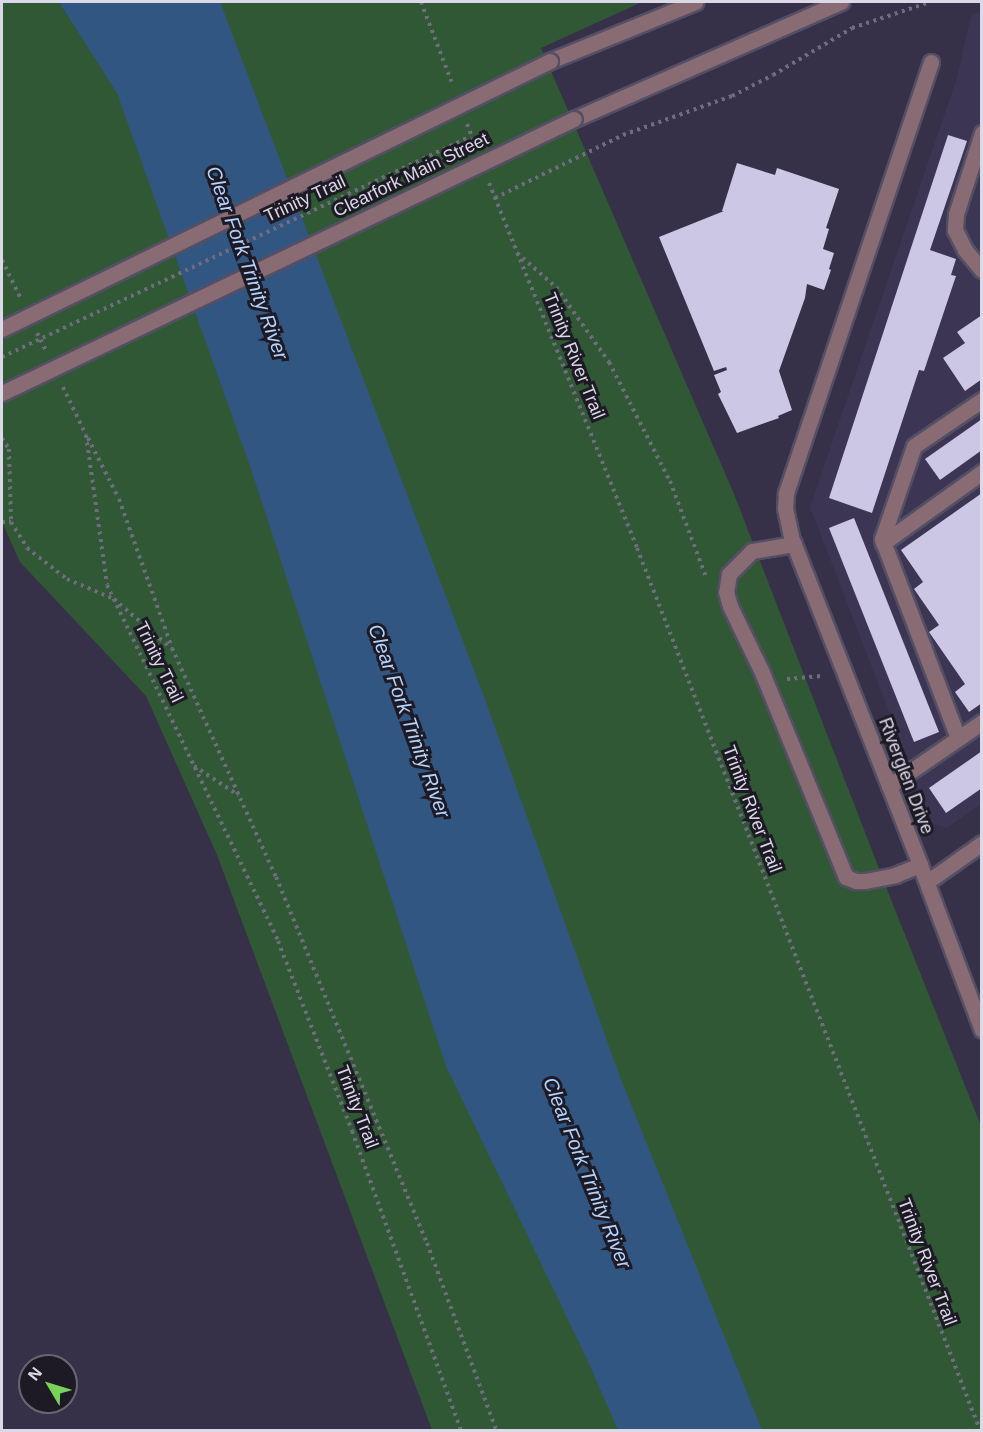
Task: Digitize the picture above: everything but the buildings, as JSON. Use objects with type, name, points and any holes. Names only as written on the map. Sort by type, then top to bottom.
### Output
[{"type":"street","points":[[2,329],[550,62],[694,2]]},
{"type":"street","name":"Clearfork Main Street","points":[[2,393],[574,119],[841,2]]},
{"type":"street","name":"Riverglen Drive","points":[[931,63],[786,494],[786,521],[927,882],[981,1029]]},
{"type":"street","points":[[981,133],[956,214],[955,230],[965,250],[981,270]]},
{"type":"street","points":[[958,738],[882,539],[914,446],[981,400]]},
{"type":"street","points":[[883,543],[981,472]]},
{"type":"street","points":[[793,541],[752,551],[729,573],[726,592],[730,606],[761,670],[846,877],[856,881],[865,881],[895,875],[920,865]]},
{"type":"street","points":[[889,786],[981,722]]},
{"type":"street","points":[[927,882],[981,843]]},
{"type":"path","points":[[421,2],[453,88]]},
{"type":"path","name":"Trinity River Trail","points":[[930,2],[852,28],[773,75],[732,96],[623,135],[495,198],[637,548],[980,1431]]},
{"type":"path","name":"Trinity Trail","points":[[2,357],[471,136],[464,117]]},
{"type":"path","points":[[517,253],[556,287],[609,362],[670,481],[708,582]]},
{"type":"path","points":[[40,339],[50,361]]},
{"type":"path","name":"Trinity Trail","points":[[61,382],[87,435],[107,585],[278,941],[352,1131],[461,1431]]},
{"type":"path","points":[[87,435],[119,500],[172,648],[276,877],[427,1243],[496,1431]]},
{"type":"path","points":[[2,438],[9,449],[11,522],[27,548],[67,579],[114,599],[172,648]]},
{"type":"path","points":[[2,522],[11,522]]},
{"type":"path","points":[[761,670],[782,680],[846,675]]},
{"type":"path","points":[[194,765],[239,796]]},
{"type":"shaded area","points":[[981,11],[982,803],[947,828],[932,823],[810,507],[956,81],[971,16]]},
{"type":"green space","points":[[2,2],[642,2],[541,48],[734,494],[981,1126],[981,1430],[432,1430],[217,855],[146,696],[20,562],[2,522]]},
{"type":"water","name":"Clear Fork Trinity River","points":[[59,2],[220,2],[483,694],[620,1077],[762,1430],[618,1430],[586,1357],[446,1066],[251,469],[117,93]]}]
